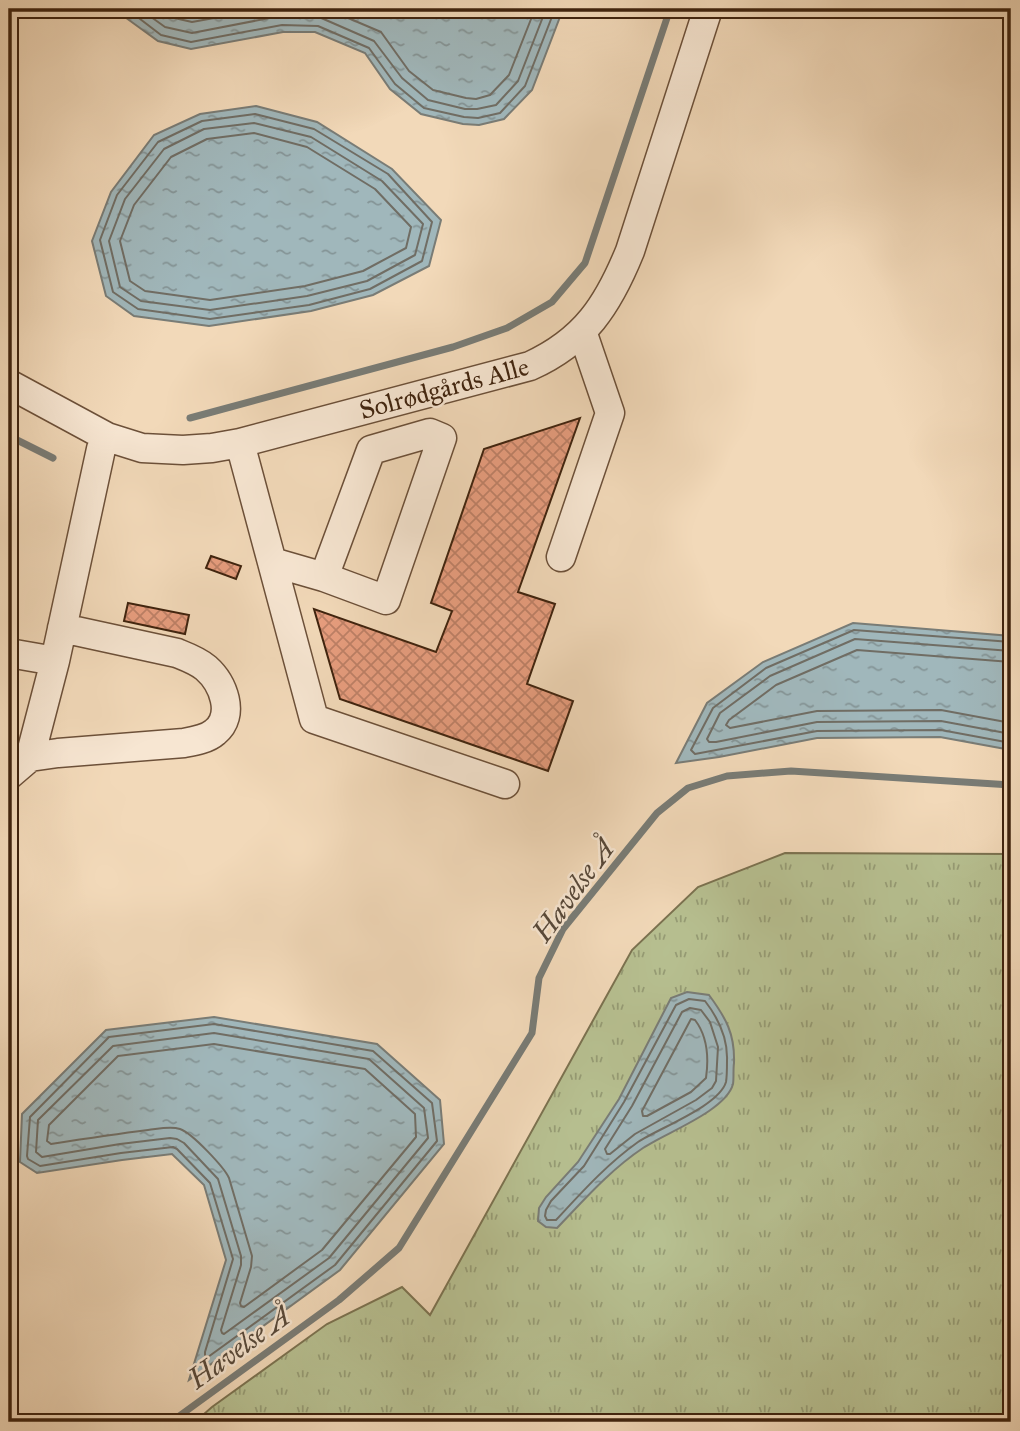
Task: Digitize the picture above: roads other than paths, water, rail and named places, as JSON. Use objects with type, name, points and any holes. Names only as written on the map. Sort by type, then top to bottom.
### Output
[{"type":"lane","name":"Solrødgårds Alle","points":[[9,384],[107,437],[142,448],[212,448],[240,443],[530,366],[549,358],[582,331],[607,301],[618,280],[630,251],[708,9]]},
{"type":"lane","points":[[561,557],[610,413],[582,331]]},
{"type":"lane","points":[[272,562],[324,577],[386,600],[442,438],[430,433],[371,450],[324,577]]},
{"type":"lane","points":[[30,757],[55,661],[101,449],[107,437]]},
{"type":"lane","points":[[240,443],[314,719],[505,784]]},
{"type":"lane","points":[[9,775],[30,757],[199,740],[213,734],[225,716],[223,691],[206,668],[191,659],[177,653],[62,628]]},
{"type":"lane","points":[[9,653],[55,661]]},
{"type":"water","points":[[120,9],[563,9],[532,90],[504,119],[479,125],[421,114],[390,89],[365,53],[315,32],[283,32],[191,49],[158,41],[122,15]]},
{"type":"water","points":[[256,106],[317,122],[392,169],[441,220],[429,266],[373,295],[311,311],[209,326],[134,316],[106,296],[92,241],[111,192],[154,135],[200,114]]},
{"type":"water","points":[[853,623],[1011,636],[1011,750],[940,737],[817,738],[676,763],[707,703],[763,662]]},
{"type":"water","points":[[687,992],[709,995],[728,1027],[733,1043],[734,1063],[733,1084],[728,1094],[707,1112],[653,1142],[619,1166],[557,1228],[546,1227],[538,1221],[539,1208],[578,1162],[619,1099],[671,998]]},
{"type":"water","points":[[214,1017],[377,1044],[440,1100],[444,1144],[340,1270],[189,1380],[226,1260],[204,1185],[172,1154],[37,1173],[20,1162],[22,1114],[106,1030]]},
{"type":"waterway","points":[[190,418],[453,347],[507,328],[552,302],[585,263],[670,9]]},
{"type":"waterway","points":[[9,436],[53,458]]},
{"type":"waterway","name":"Havelse Å","points":[[171,1422],[339,1300],[399,1248],[532,1033],[539,978],[563,929],[657,813],[688,788],[727,776],[791,771],[1011,785]]}]
